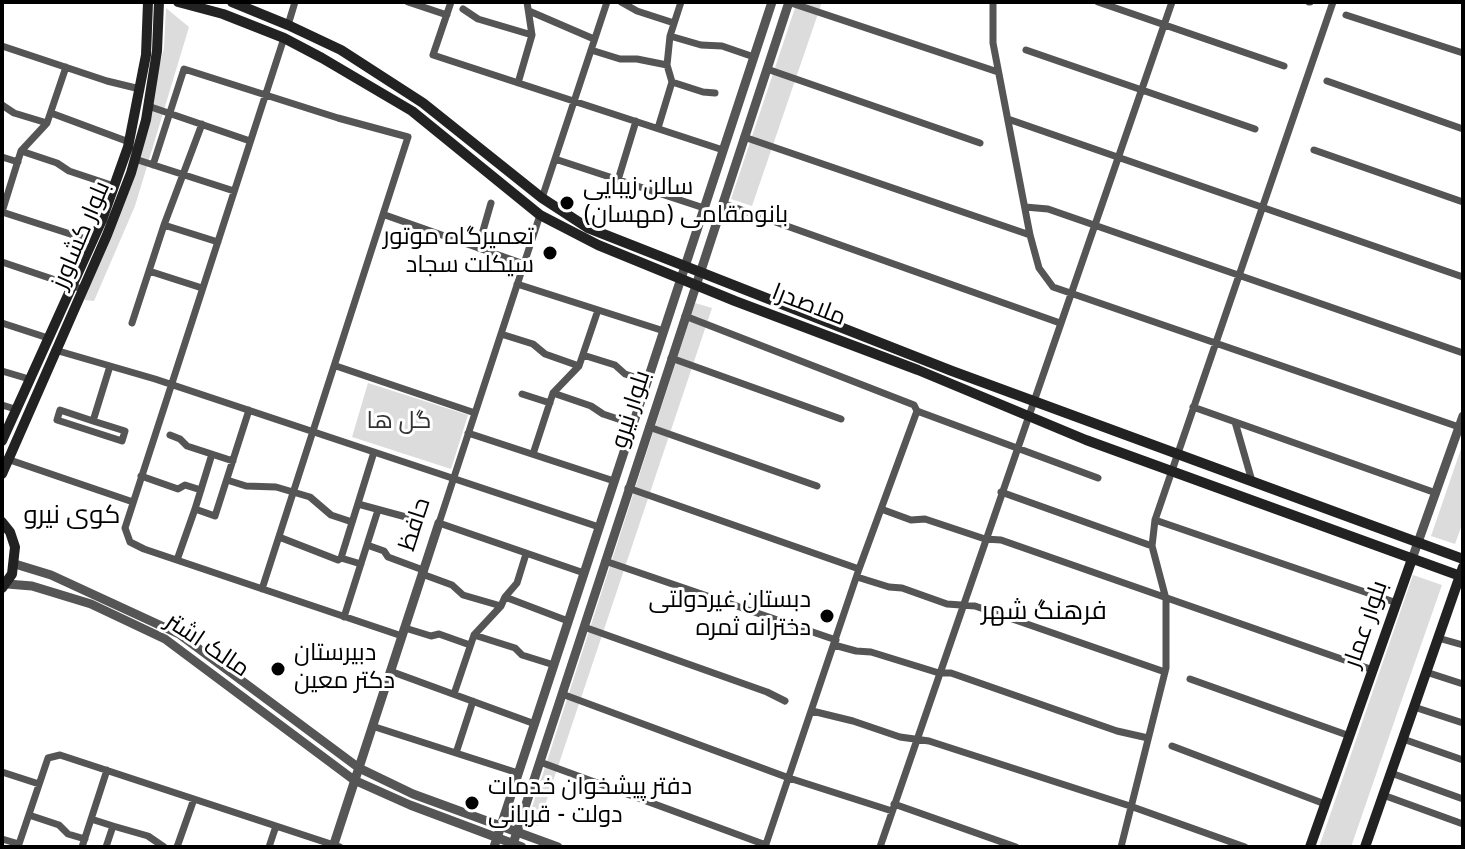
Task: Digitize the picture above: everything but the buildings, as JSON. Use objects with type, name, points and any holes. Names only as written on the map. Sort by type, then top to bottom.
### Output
[{"type":"main road","name":"بلوار کشاورز","points":[[2,474],[55,350],[129,142],[146,55],[148,2]]},
{"type":"main road","name":"بلوار کشاورز","points":[[2,441],[48,338],[107,235],[135,159],[157,51],[159,2]]},
{"type":"main road","name":"ملاصدرا","points":[[178,2],[223,14],[284,38],[322,58],[412,111],[540,215],[598,245],[918,370],[1086,440],[1412,559],[1462,574]]},
{"type":"main road","name":"ملاصدرا","points":[[232,2],[341,50],[423,103],[542,198],[588,228],[1033,400],[1463,559]]},
{"type":"main road","points":[[2,522],[10,532],[15,547],[15,564],[4,586]]},
{"type":"main road","points":[[1386,549],[1392,542],[1392,533]]},
{"type":"main road","name":"بلوار عمار","points":[[1310,847],[1412,559]]},
{"type":"main road","points":[[1365,847],[1462,574]]},
{"type":"street","points":[[288,25],[295,2]]},
{"type":"street","points":[[408,2],[447,15]]},
{"type":"street","points":[[451,2],[433,55],[723,150]]},
{"type":"street","points":[[518,83],[532,35],[527,2]]},
{"type":"street","points":[[542,198],[607,2]]},
{"type":"street","points":[[621,2],[637,11],[674,23]]},
{"type":"street","points":[[658,128],[672,82],[667,65],[670,36],[681,2]]},
{"type":"street","name":"بلوار نیرو","points":[[496,842],[772,2]]},
{"type":"street","points":[[788,2],[998,72]]},
{"type":"street","name":"بلوار نیرو","points":[[516,846],[517,832],[788,2]]},
{"type":"street","points":[[993,2],[993,43],[1030,235],[1039,268],[1053,287],[1459,427]]},
{"type":"street","points":[[1098,2],[1284,66]]},
{"type":"street","points":[[880,847],[1172,2]]},
{"type":"street","points":[[1121,847],[1165,672],[1166,599],[1152,546],[1155,520],[1333,2]]},
{"type":"street","points":[[463,9],[478,19],[532,35]]},
{"type":"street","points":[[529,11],[594,39]]},
{"type":"street","points":[[1346,15],[1463,53]]},
{"type":"street","points":[[670,36],[701,45],[722,46],[754,57]]},
{"type":"street","points":[[284,38],[125,528],[130,542],[344,617],[403,632],[431,636],[439,634],[470,645]]},
{"type":"street","points":[[2,46],[140,89]]},
{"type":"street","points":[[591,50],[620,59],[667,65]]},
{"type":"street","points":[[1026,50],[1255,129]]},
{"type":"street","points":[[66,67],[47,123],[21,151],[2,212],[92,241]]},
{"type":"street","points":[[153,165],[184,69],[408,137],[262,589]]},
{"type":"street","points":[[767,69],[980,143]]},
{"type":"street","points":[[1327,81],[1463,129]]},
{"type":"street","points":[[672,82],[715,93]]},
{"type":"street","points":[[2,105],[14,113],[47,123]]},
{"type":"street","points":[[148,106],[250,141]]},
{"type":"street","points":[[51,113],[129,142]]},
{"type":"street","points":[[1008,119],[1463,277]]},
{"type":"street","points":[[618,180],[636,121]]},
{"type":"street","points":[[132,323],[202,124]]},
{"type":"street","points":[[744,137],[1030,235]]},
{"type":"street","points":[[1314,150],[1463,202]]},
{"type":"street","points":[[21,151],[114,186]]},
{"type":"street","points":[[2,157],[18,162]]},
{"type":"street","points":[[135,159],[234,191]]},
{"type":"street","points":[[555,159],[704,208]]},
{"type":"street","points":[[478,248],[491,203]]},
{"type":"street","points":[[722,203],[1060,323]]},
{"type":"street","points":[[1025,207],[1048,209],[1463,353]]},
{"type":"street","points":[[385,215],[524,264]]},
{"type":"street","name":"حافظ","points":[[335,846],[540,215]]},
{"type":"street","points":[[164,225],[218,242]]},
{"type":"street","points":[[2,262],[77,287]]},
{"type":"street","points":[[149,271],[202,288]]},
{"type":"street","points":[[517,284],[664,331]]},
{"type":"street","points":[[533,454],[553,393],[579,366],[598,310]]},
{"type":"street","points":[[685,316],[914,405],[917,411],[1098,478]]},
{"type":"street","points":[[2,323],[48,338]]},
{"type":"street","points":[[501,334],[533,344],[545,354],[579,366]]},
{"type":"street","points":[[55,350],[171,384],[599,527]]},
{"type":"street","points":[[583,355],[615,365],[625,374],[647,381]]},
{"type":"street","points":[[671,358],[841,419]]},
{"type":"street","points":[[93,421],[110,366]]},
{"type":"street","points":[[336,366],[475,413]]},
{"type":"street","points":[[2,371],[29,379]]},
{"type":"street","points":[[553,393],[633,424]]},
{"type":"street","points":[[522,394],[550,403]]},
{"type":"street","points":[[2,405],[15,409]]},
{"type":"street","points":[[1193,407],[1436,493]]},
{"type":"street","points":[[60,410],[93,421],[125,431],[122,441],[57,420],[60,410]]},
{"type":"street","points":[[195,509],[215,516],[249,410]]},
{"type":"street","points":[[540,762],[766,846],[858,573],[917,411]]},
{"type":"street","name":"بلوار عمار","points":[[1412,559],[1463,416]]},
{"type":"street","points":[[1235,422],[1252,481]]},
{"type":"street","points":[[649,427],[817,486]]},
{"type":"street","points":[[468,433],[614,481]]},
{"type":"street","points":[[170,435],[187,446],[233,461]]},
{"type":"street","points":[[341,558],[374,452]]},
{"type":"street","points":[[177,560],[212,454]]},
{"type":"street","points":[[7,459],[133,502]]},
{"type":"street","points":[[141,476],[178,489],[185,485],[201,490]]},
{"type":"street","points":[[227,480],[246,486],[276,487],[310,497],[331,515],[352,522]]},
{"type":"street","points":[[628,488],[889,587],[902,588],[947,604],[975,606],[1165,672]]},
{"type":"street","points":[[1001,492],[1152,546]]},
{"type":"street","points":[[358,504],[406,517],[414,515]]},
{"type":"street","points":[[881,509],[911,520],[925,519],[985,539],[1001,540],[1373,670]]},
{"type":"street","points":[[344,617],[378,510]]},
{"type":"street","points":[[1155,520],[1397,603]]},
{"type":"street","points":[[439,523],[584,573]]},
{"type":"street","points":[[279,537],[338,560],[341,558],[361,564]]},
{"type":"street","points":[[367,545],[452,585],[463,595],[501,606]]},
{"type":"street","points":[[454,694],[474,635],[517,583],[526,554]]},
{"type":"street","points":[[605,561],[856,651],[871,652],[939,673],[951,673],[1117,731],[1148,738]]},
{"type":"street","name":"مالک اشتر","points":[[15,564],[51,575],[179,634],[359,768],[413,794],[558,847]]},
{"type":"street","name":"مالک اشتر","points":[[4,586],[32,586],[91,604],[165,639],[354,780],[496,842],[516,846]]},
{"type":"street","points":[[505,597],[568,621]]},
{"type":"street","points":[[584,627],[785,701]]},
{"type":"street","points":[[474,635],[554,665]]},
{"type":"street","points":[[1438,638],[1463,645]]},
{"type":"street","points":[[390,671],[535,724]]},
{"type":"street","points":[[1426,672],[1463,684]]},
{"type":"street","points":[[1190,679],[1350,736]]},
{"type":"street","points":[[562,694],[789,778],[1016,847]]},
{"type":"street","points":[[456,753],[473,701]]},
{"type":"street","points":[[1414,707],[1463,723]]},
{"type":"street","points":[[812,711],[900,737],[929,741],[1245,847]]},
{"type":"street","points":[[372,726],[518,773]]},
{"type":"street","points":[[1403,739],[1463,760]]},
{"type":"street","points":[[1172,746],[1325,804]]},
{"type":"street","points":[[2,839],[19,846],[48,758],[60,755],[335,846]]},
{"type":"street","points":[[29,815],[59,825],[84,843],[107,770]]},
{"type":"street","points":[[2,772],[39,784]]},
{"type":"street","points":[[1391,773],[1463,799]]},
{"type":"street","points":[[1383,795],[1463,824]]},
{"type":"street","points":[[177,847],[194,799]]},
{"type":"street","points":[[91,819],[148,836],[164,847]]},
{"type":"street","points":[[106,847],[113,826]]},
{"type":"street","points":[[269,847],[276,826]]},
{"type":"green space","points":[[797,2],[822,2],[752,206],[731,199]]},
{"type":"green space","points":[[166,8],[189,27],[135,206],[94,301],[84,300],[135,159],[164,48]]},
{"type":"green space","points":[[695,303],[712,308],[538,826],[527,823]]},
{"type":"green space","name":"گل ها","points":[[368,383],[468,415],[451,469],[352,437]]},
{"type":"green space","points":[[1463,443],[1463,522],[1455,544],[1431,536]]},
{"type":"green space","points":[[1413,575],[1442,585],[1351,847],[1319,847]]},
{"type":"place","name":"سالن زیبایی بانومقامی (مهسان)","points":[[567,203]]},
{"type":"place","name":"تعمیرگاه موتور سیکلت سجاد","points":[[550,253]]},
{"type":"place","name":"دبستان غیردولتی دخترانه ثمره","points":[[827,616]]},
{"type":"place","name":"دبیرستان دکتر معین","points":[[278,669]]},
{"type":"place","name":"دفتر پیشخوان خدمات دولت - قربانی","points":[[472,803]]},
{"type":"district","name":"کوی نیرو","points":[[72,518]]},
{"type":"district","name":"فرهنگ شهر","points":[[1044,614]]}]
